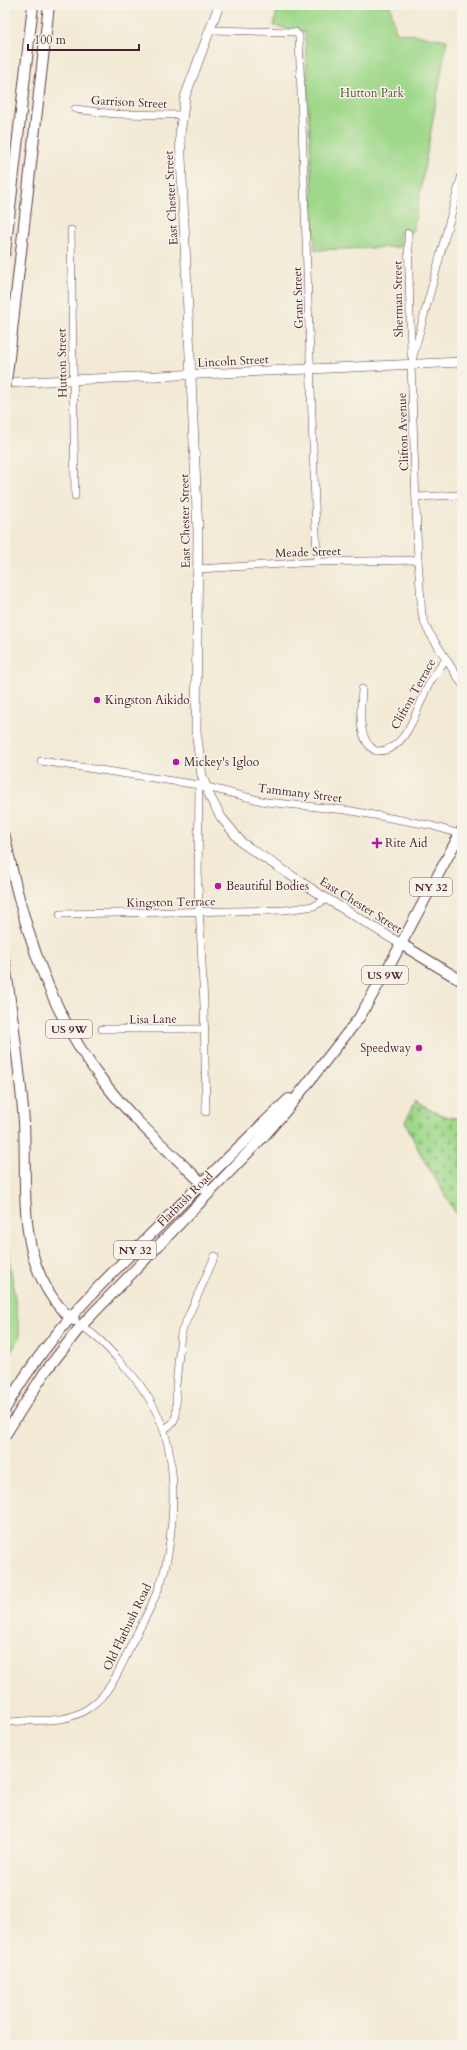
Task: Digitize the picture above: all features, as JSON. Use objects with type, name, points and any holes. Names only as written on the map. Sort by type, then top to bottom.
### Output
[{"type":"main road","points":[[5,252],[33,5]]},
{"type":"main road","points":[[5,387],[49,5]]},
{"type":"main road","name":"East Chester Street","points":[[219,5],[185,97],[180,135],[190,375],[196,474],[198,569],[196,731],[202,786],[221,817],[242,843],[327,899],[401,944]]},
{"type":"main road","name":"Lincoln Street","points":[[5,383],[462,362]]},
{"type":"main road","name":"NY 32","points":[[401,944],[461,832]]},
{"type":"main road","name":"US 9W","points":[[5,837],[20,901],[33,944],[55,1001],[73,1037],[95,1071],[120,1102],[202,1183]]},
{"type":"main road","name":"US 9W","points":[[401,944],[462,981]]},
{"type":"main road","name":"Flatbush Road","points":[[5,1435],[45,1372],[81,1326],[277,1121],[348,1032],[368,1004],[401,944]]},
{"type":"main road","points":[[5,963],[21,1088],[30,1241],[35,1263],[44,1282],[56,1302],[81,1326]]},
{"type":"main road","name":"Flatbush Road","points":[[5,1409],[34,1364],[70,1317],[202,1183],[312,1077]]},
{"type":"main road","points":[[202,1183],[204,1188],[204,1199]]},
{"type":"street","name":"Grant Street","points":[[210,30],[295,32],[298,34],[317,562]]},
{"type":"street","name":"Garrison Street","points":[[75,109],[115,114],[182,115]]},
{"type":"street","name":"Clifton Avenue","points":[[462,174],[411,364],[418,560],[422,614],[427,629],[462,684]]},
{"type":"street","name":"Hutton Street","points":[[71,230],[76,496]]},
{"type":"street","name":"Sherman Street","points":[[408,233],[411,364]]},
{"type":"street","points":[[416,498],[462,495]]},
{"type":"street","name":"Meade Street","points":[[198,569],[317,562],[418,560]]},
{"type":"street","name":"Clifton Terrace","points":[[362,689],[362,724],[366,743],[376,751],[388,751],[399,742],[408,728],[428,687],[446,659]]},
{"type":"street","name":"Tammany Street","points":[[41,761],[202,786],[266,802],[346,810],[461,832]]},
{"type":"street","name":"East Chester Street","points":[[202,786],[197,865],[205,1029],[206,1112]]},
{"type":"street","name":"Kingston Terrace","points":[[60,914],[199,913],[299,909],[314,906],[327,899]]},
{"type":"street","name":"Lisa Lane","points":[[102,1029],[205,1029]]},
{"type":"street","points":[[164,1429],[172,1424],[176,1416],[176,1385],[181,1333],[215,1256]]},
{"type":"street","name":"Old Flatbush Road","points":[[5,1723],[59,1720],[83,1711],[106,1692],[152,1603],[161,1581],[169,1551],[174,1493],[172,1465],[164,1429],[152,1401],[139,1382],[91,1332],[81,1326]]},
{"type":"green space","name":"Hutton Park","points":[[278,5],[390,5],[396,32],[447,40],[413,232],[400,232],[400,247],[315,250],[305,32],[274,26]]},
{"type":"green space","points":[[415,1101],[432,1111],[443,1115],[462,1118],[462,1224],[419,1151],[405,1122]]},
{"type":"green space","points":[[5,1226],[20,1336],[5,1364]]},
{"type":"place","name":"Kingston Aikido","points":[[97,700]]},
{"type":"place","name":"Mickey's Igloo","points":[[176,762]]},
{"type":"place","name":"Rite Aid","points":[[377,843]]},
{"type":"place","name":"Beautiful Bodies","points":[[218,886]]},
{"type":"place","name":"Speedway","points":[[419,1048]]}]
